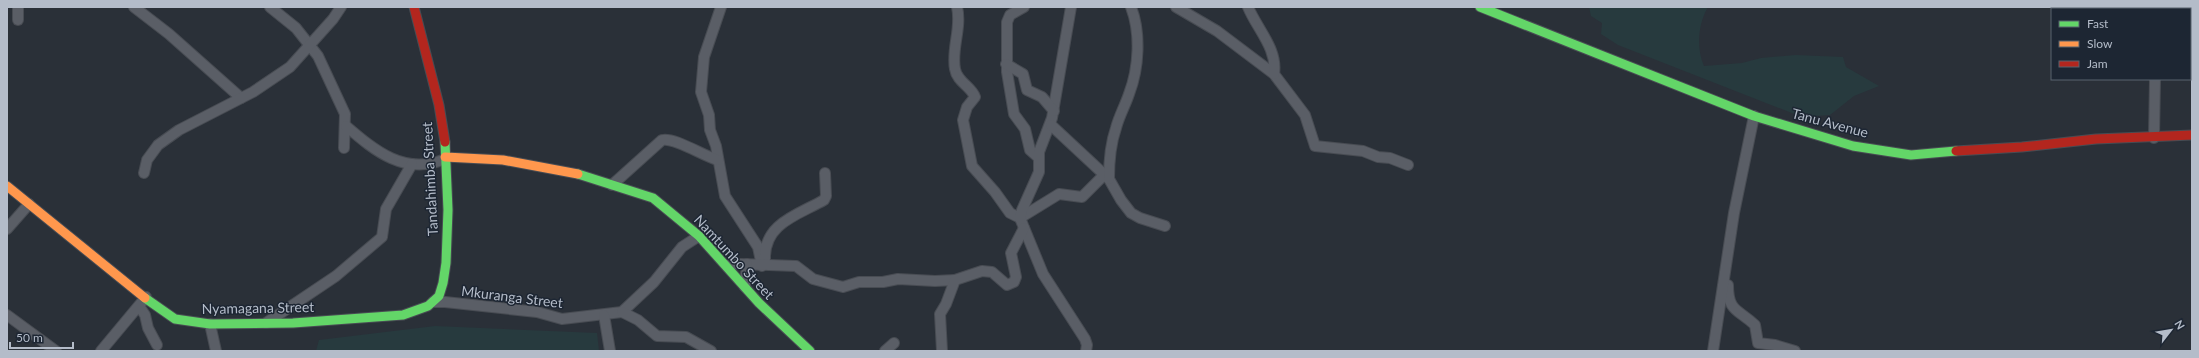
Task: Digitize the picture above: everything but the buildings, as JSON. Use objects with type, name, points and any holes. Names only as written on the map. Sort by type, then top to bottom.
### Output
[{"type":"street","points":[[18,7],[18,20]]},
{"type":"street","points":[[134,7],[169,34],[242,98]]},
{"type":"street","points":[[270,7],[296,28],[318,56],[342,105],[346,126],[344,148]]},
{"type":"street","points":[[144,174],[147,160],[158,144],[179,130],[242,98],[290,67],[299,59],[310,44],[333,19],[341,7]]},
{"type":"street","name":"Tandahimba Street","points":[[414,7],[442,120],[445,158],[448,238],[446,275],[441,292],[434,302]]},
{"type":"street","points":[[721,7],[704,57],[700,87],[709,115],[710,130],[725,196],[758,247],[764,266]]},
{"type":"street","points":[[957,7],[958,38],[953,56],[955,70],[958,78],[975,97],[967,107],[963,120],[972,166],[995,192],[1010,213],[1022,223],[1036,251],[1043,274],[1085,339],[1088,345],[1086,351]]},
{"type":"street","points":[[1024,7],[1010,15],[1007,22],[1006,64],[1014,114],[1025,129],[1030,150],[1039,158]]},
{"type":"street","points":[[726,265],[747,264],[764,266],[796,266],[813,279],[831,283],[840,287],[847,287],[859,282],[883,282],[898,279],[935,282],[955,280],[982,271],[992,272],[1007,285],[1014,282],[1016,277],[1011,253],[1022,223],[1022,210],[1039,172],[1039,158],[1051,125],[1071,7]]},
{"type":"street","points":[[1022,223],[1059,194],[1082,196],[1106,178],[1116,128],[1130,93],[1138,50],[1136,24],[1131,7]]},
{"type":"street","points":[[1176,7],[1217,31],[1274,74],[1305,115],[1315,146],[1363,151],[1408,165]]},
{"type":"street","points":[[1248,7],[1273,54],[1275,63],[1274,74]]},
{"type":"street","name":"Tanu Avenue","points":[[1480,7],[1754,116],[1853,146],[1911,155],[1972,149],[2022,147],[2096,139],[2154,138],[2192,134]]},
{"type":"street","points":[[1006,64],[1023,74],[1027,90],[1042,97],[1054,111]]},
{"type":"street","points":[[2154,138],[2155,80]]},
{"type":"street","points":[[1713,351],[1737,196],[1754,116]]},
{"type":"street","points":[[1051,125],[1106,178],[1131,213],[1140,218],[1165,226]]},
{"type":"street","points":[[346,126],[368,146],[389,159],[412,164],[429,164],[445,158]]},
{"type":"street","points":[[612,185],[662,140],[673,140],[702,155],[718,160]]},
{"type":"street","name":"Namtumbo Street","points":[[445,158],[503,160],[528,164],[588,176],[612,185],[644,193],[653,198],[699,236],[771,316],[810,351]]},
{"type":"street","points":[[264,324],[342,272],[382,237],[386,209],[412,164]]},
{"type":"street","points":[[764,266],[765,248],[774,231],[797,213],[824,200],[826,196],[825,173]]},
{"type":"street","name":"Nyamagana Street","points":[[7,186],[162,311],[175,319],[210,324],[264,324],[403,315],[418,311],[434,302]]},
{"type":"street","points":[[7,229],[29,204]]},
{"type":"street","points":[[699,236],[682,247],[654,282],[622,312],[638,320],[657,336],[686,337],[711,351]]},
{"type":"street","points":[[745,287],[747,264]]},
{"type":"street","points":[[1725,273],[1730,303],[1734,310],[1755,325],[1757,342],[1795,351]]},
{"type":"street","points":[[942,351],[940,314],[946,304],[955,280]]},
{"type":"street","points":[[102,351],[146,297]]},
{"type":"street","name":"Mkuranga Street","points":[[434,302],[537,312],[562,318],[622,312]]},
{"type":"street","points":[[139,306],[145,315],[148,328],[155,337],[156,344]]},
{"type":"street","points":[[7,315],[56,351]]},
{"type":"street","points":[[604,315],[610,351]]},
{"type":"street","points":[[210,324],[216,351]]},
{"type":"street","points":[[885,351],[894,343]]},
{"type":"green space","points":[[1589,7],[1708,7],[1702,21],[1699,36],[1701,59],[1704,66],[1742,63],[1761,58],[1796,55],[1843,57],[1846,67],[1879,86],[1854,96],[1830,115],[1802,117],[1618,45],[1601,34],[1602,23],[1591,16]]},
{"type":"green space","points":[[435,326],[597,333],[599,351],[316,351],[319,340]]},
{"type":"traffic: fast","points":[[1480,7],[1754,116],[1853,146],[1911,155],[1956,151]]},
{"type":"traffic: fast","points":[[145,298],[175,319],[210,324],[293,323],[403,315],[428,306],[439,296],[443,283],[446,263],[448,210],[445,142]]},
{"type":"traffic: fast","points":[[578,174],[653,198],[699,236],[759,303],[810,351]]},
{"type":"traffic: slow","points":[[445,157],[503,160],[578,174]]},
{"type":"traffic: slow","points":[[7,186],[145,298]]},
{"type":"traffic: jam","points":[[414,7],[439,105],[445,142]]},
{"type":"traffic: jam","points":[[1956,151],[2022,147],[2096,139],[2192,135]]}]
